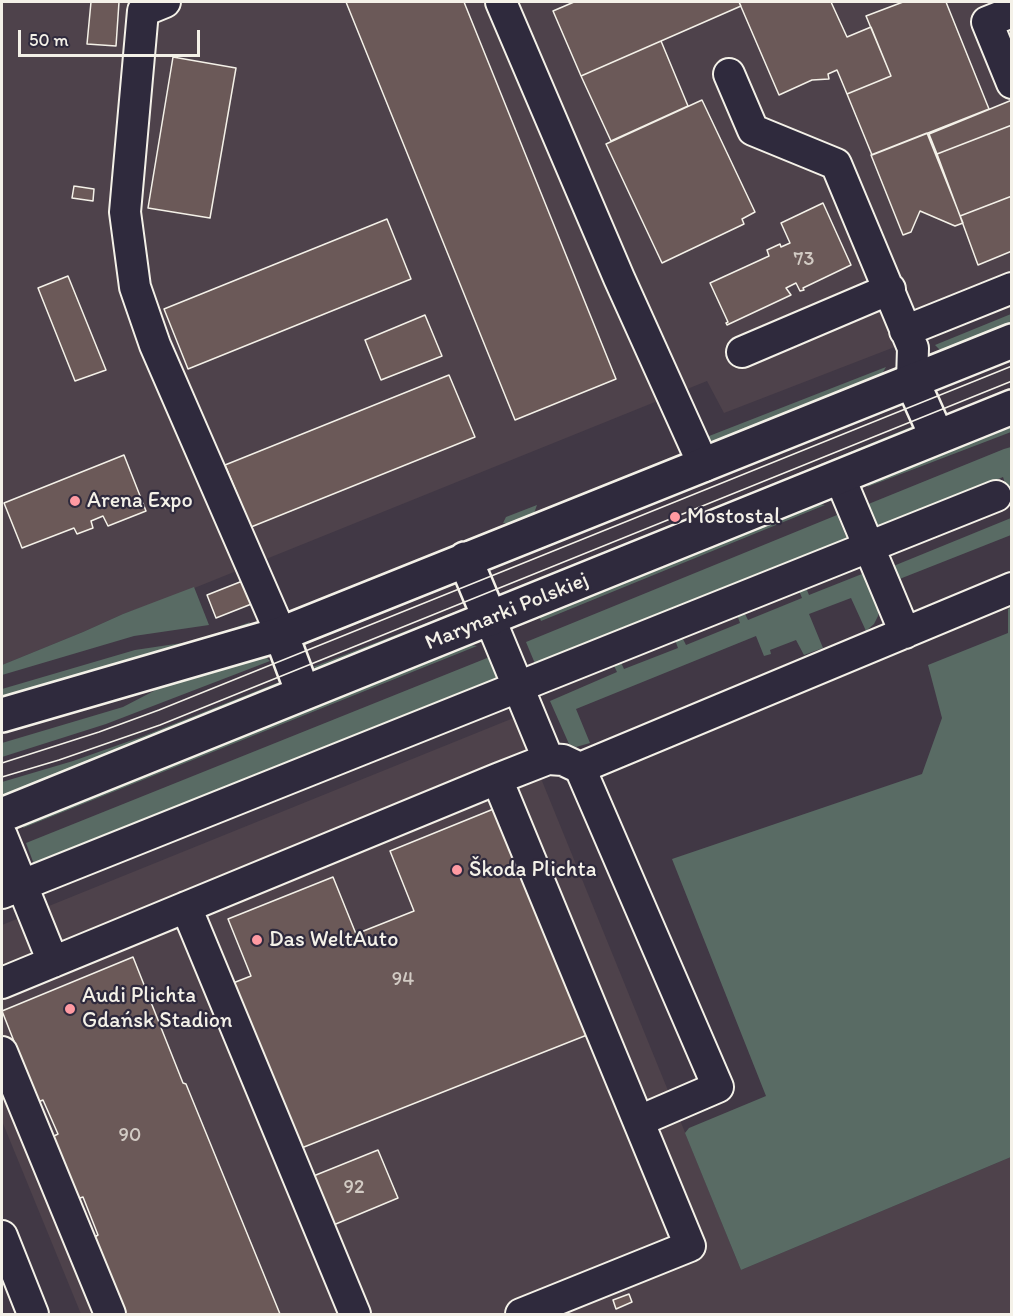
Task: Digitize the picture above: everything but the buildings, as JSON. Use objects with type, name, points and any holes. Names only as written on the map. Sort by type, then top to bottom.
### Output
[{"type":"main road","points":[[2,715],[281,634],[1011,341]]},
{"type":"main road","points":[[912,381],[937,437]]},
{"type":"main road","name":"Marynarki Polskiej","points":[[2,815],[1011,407]]},
{"type":"main road","points":[[465,559],[490,619]]},
{"type":"main road","points":[[281,634],[303,693]]},
{"type":"lane","points":[[165,2],[143,11],[125,212],[135,287],[155,345],[281,634]]},
{"type":"lane","points":[[501,2],[619,278],[704,466]]},
{"type":"lane","points":[[1011,12],[987,22],[1011,83]]},
{"type":"lane","points":[[729,74],[753,130],[836,164],[913,348],[912,381]]},
{"type":"lane","points":[[905,331],[1011,288]]},
{"type":"lane","points":[[742,351],[890,289]]},
{"type":"lane","points":[[840,478],[905,633]]},
{"type":"lane","points":[[12,889],[996,496]]},
{"type":"lane","points":[[580,768],[1011,588]]},
{"type":"lane","points":[[490,619],[549,759]]},
{"type":"lane","points":[[2,983],[497,779],[549,759],[563,760],[580,768],[718,1087],[639,1121]]},
{"type":"lane","points":[[497,779],[690,1246],[521,1314]]},
{"type":"lane","points":[[2,836],[12,889],[53,962]]},
{"type":"lane","points":[[186,907],[355,1314]]},
{"type":"lane","points":[[2,1052],[110,1314]]},
{"type":"lane","points":[[2,1236],[33,1314]]},
{"type":"shaded area","points":[[2,2],[1011,2],[1011,302],[724,413],[707,381],[172,597],[123,614],[2,665]]},
{"type":"shaded area","points":[[516,717],[741,1270],[1011,1157],[1011,1314],[81,1314],[2,1121],[2,925]]},
{"type":"green space","points":[[1011,314],[1011,327],[949,351],[939,349],[935,345]]},
{"type":"green space","points":[[886,367],[879,379],[715,442],[704,438]]},
{"type":"green space","points":[[903,402],[905,404],[677,494],[675,489]]},
{"type":"green space","points":[[913,426],[913,431],[689,524],[687,519]]},
{"type":"green space","points":[[1011,427],[1011,432],[867,487],[875,478],[989,431]]},
{"type":"green space","points":[[1011,447],[1011,501],[1003,477],[876,530],[866,505]]},
{"type":"green space","points":[[814,503],[825,505],[541,621],[538,614]]},
{"type":"green space","points":[[537,505],[533,516],[516,523],[503,523],[506,517]]},
{"type":"green space","points":[[837,515],[847,539],[536,666],[526,642]]},
{"type":"green space","points":[[1011,518],[1011,535],[897,580],[891,567]]},
{"type":"green space","points":[[867,572],[880,606],[874,624],[866,631],[851,598],[809,614],[823,648],[804,655],[796,640],[770,650],[771,654],[764,656],[756,636],[576,709],[590,743],[576,747],[569,744],[550,701],[617,672],[610,657],[617,654],[624,669],[678,648],[672,632],[678,629],[686,645],[740,623],[734,606],[740,604],[748,620],[802,598],[795,581],[802,578],[809,595]]},
{"type":"green space","points":[[451,582],[456,584],[304,645],[307,640]]},
{"type":"green space","points":[[194,587],[209,625],[134,636],[2,675],[2,665]]},
{"type":"green space","points":[[1011,607],[1011,1157],[741,1270],[685,1133],[689,1128],[766,1096],[672,859],[922,774],[942,718],[928,665],[1008,633],[1008,609]]},
{"type":"green space","points":[[465,608],[461,614],[319,669],[313,667]]},
{"type":"green space","points":[[250,622],[245,629],[2,701],[2,689],[135,650],[202,640]]},
{"type":"green space","points":[[463,644],[477,646],[23,828],[27,821]]},
{"type":"green space","points":[[265,656],[270,661],[106,724],[2,757],[2,743],[123,707],[173,681]]},
{"type":"green space","points":[[492,656],[503,679],[35,867],[26,843]]},
{"type":"green space","points":[[279,682],[273,690],[2,799],[2,782],[73,761],[141,737]]},
{"type":"tram line","points":[[2,763],[159,710],[1012,366]]},
{"type":"tram line","points":[[2,777],[160,725],[1012,381]]},
{"type":"place","name":"Arena Expo","points":[[75,501]]},
{"type":"place","name":"Mostostal","points":[[675,517]]},
{"type":"place","name":"Škoda Plichta","points":[[457,870]]},
{"type":"place","name":"Das WeltAuto","points":[[257,940]]},
{"type":"place","name":"Audi Plichta Gdańsk Stadion","points":[[70,1009]]}]
